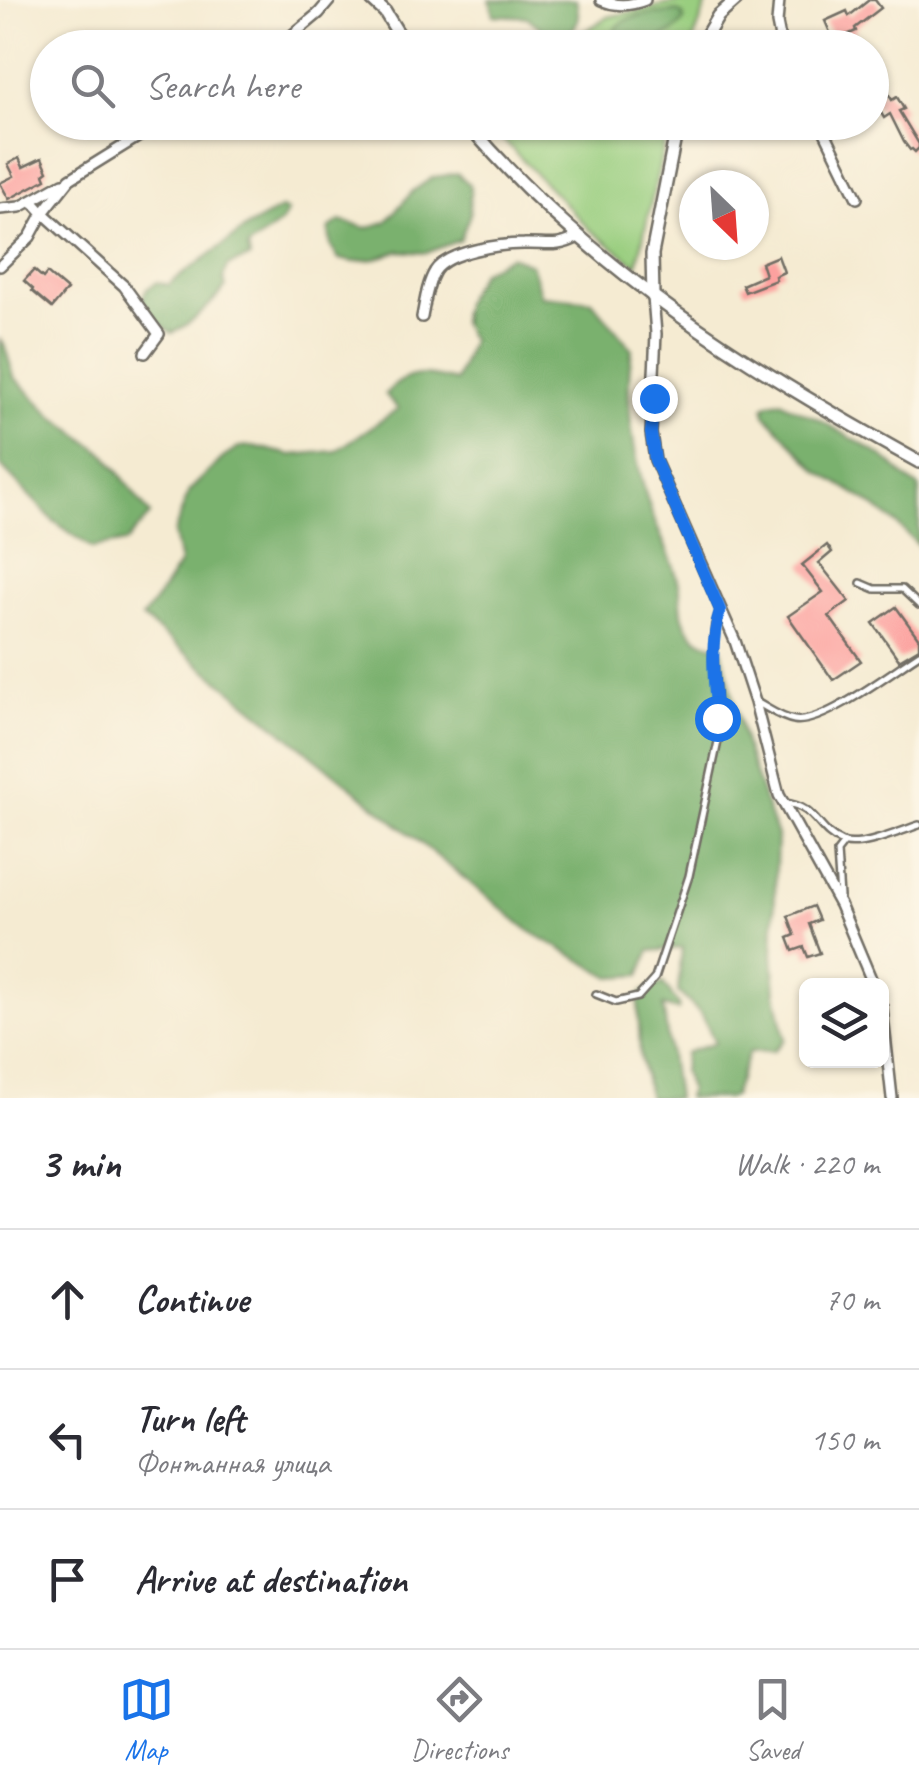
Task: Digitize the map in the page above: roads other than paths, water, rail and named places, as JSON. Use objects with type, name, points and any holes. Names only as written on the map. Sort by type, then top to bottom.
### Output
[{"type":"street","points":[[299,30],[330,0]]},
{"type":"street","points":[[372,0],[386,12],[396,30]]},
{"type":"street","points":[[601,0],[620,6],[644,0]]},
{"type":"street","points":[[710,30],[736,0]]},
{"type":"street","points":[[778,30],[779,0]]},
{"type":"street","points":[[0,209],[32,201],[133,140]]},
{"type":"street","points":[[481,140],[578,237],[652,297],[774,380],[919,462]]},
{"type":"street","points":[[674,140],[652,254],[656,334],[652,448],[734,641],[755,702],[779,795],[840,904],[871,978]]},
{"type":"street","points":[[829,140],[857,198]]},
{"type":"street","points":[[0,266],[30,238],[42,213],[70,180]]},
{"type":"street","points":[[32,201],[124,286],[159,334],[146,353]]},
{"type":"street","points":[[422,317],[430,281],[436,270],[452,258],[526,243],[552,246],[578,237]]},
{"type":"street","points":[[889,1068],[892,1098]]},
{"type":"lane","points":[[861,583],[875,590],[902,588],[919,605]]},
{"type":"lane","points":[[596,994],[616,1002],[638,998],[655,978],[690,876],[719,737],[713,656],[720,610]]},
{"type":"lane","points":[[755,702],[797,722],[812,719],[840,706],[919,654]]},
{"type":"lane","points":[[784,803],[798,804],[844,843],[861,843],[919,826]]},
{"type":"lane","points":[[840,904],[837,852],[844,843]]}]
